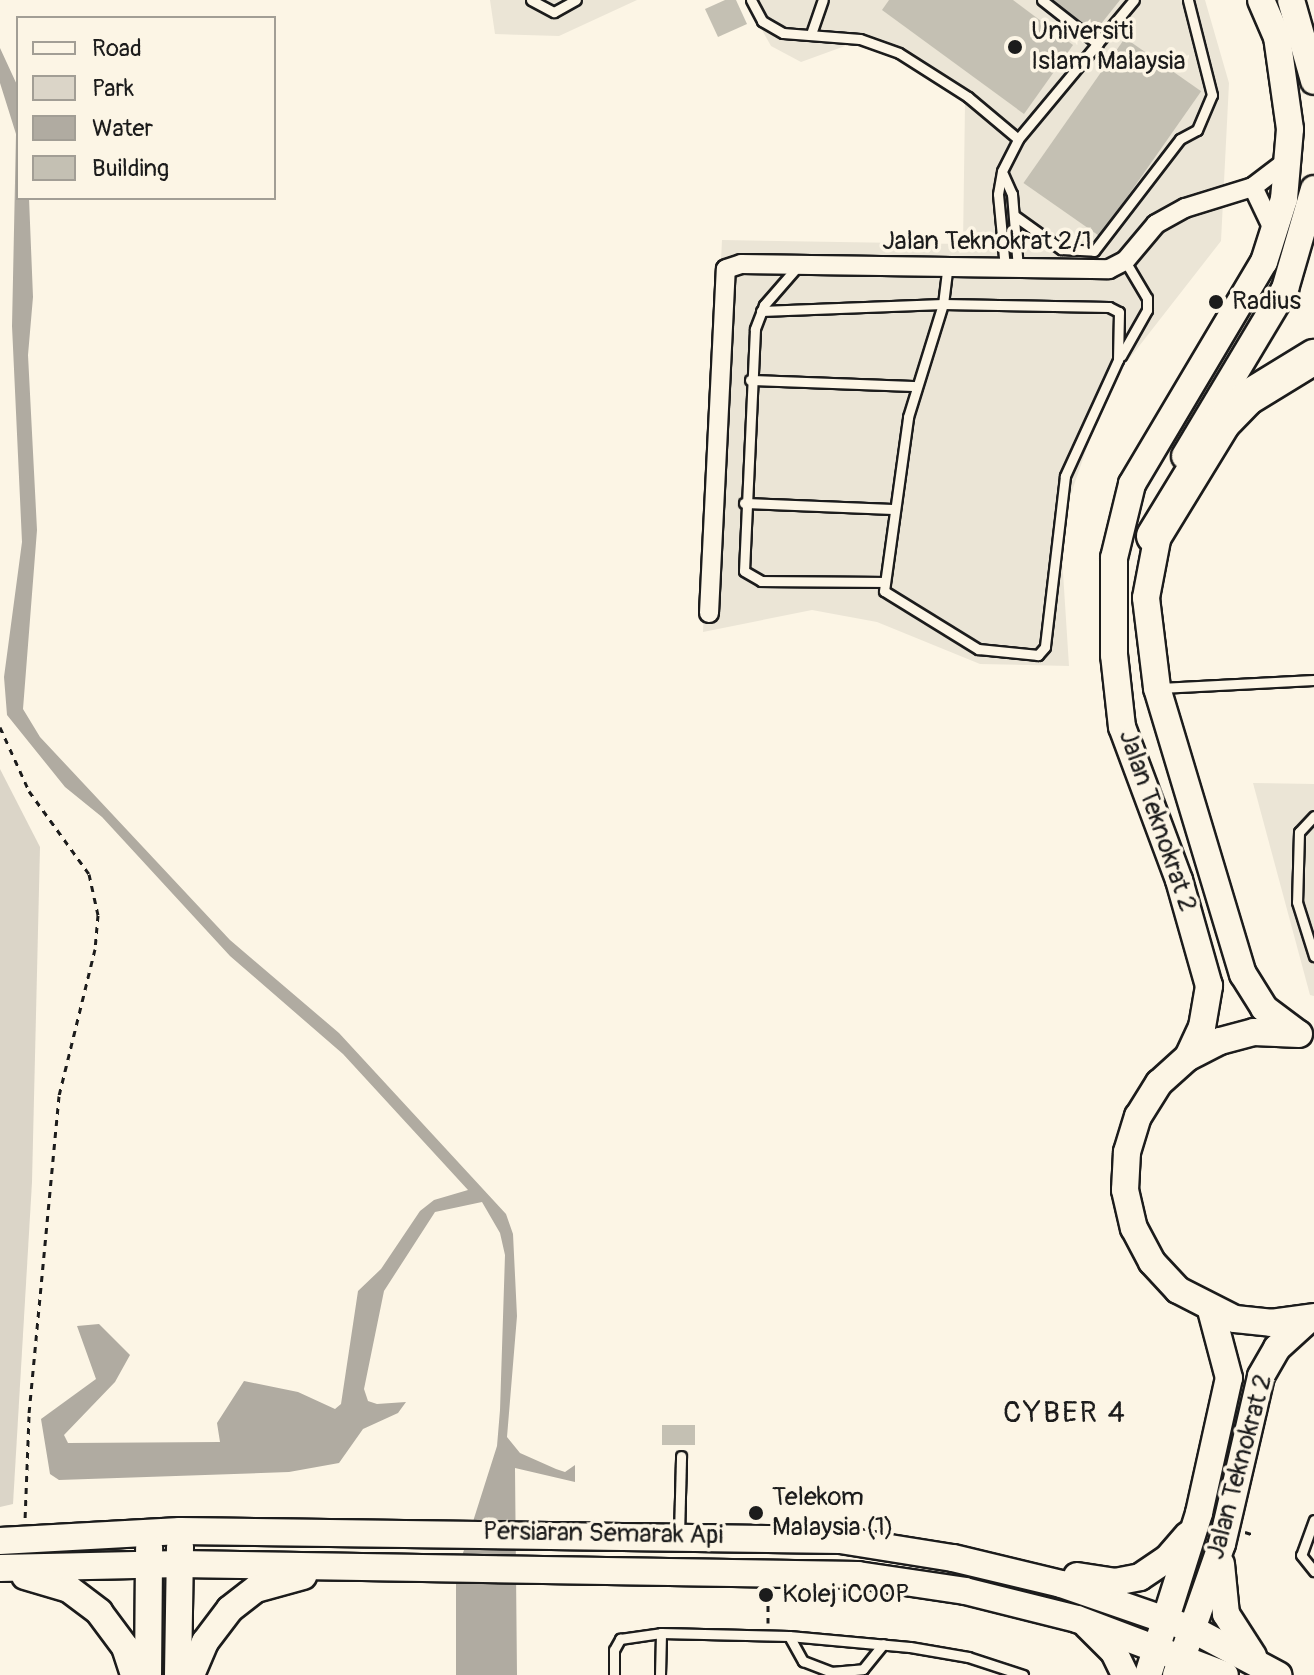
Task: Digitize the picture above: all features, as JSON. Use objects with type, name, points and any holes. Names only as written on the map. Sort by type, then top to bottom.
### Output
[{"type":"highway","points":[[1154,536],[1223,423],[1247,398],[1314,357]]},
{"type":"main road","name":"Jalan Teknokrat 2","points":[[1188,1057],[1202,1027],[1209,986],[1179,880],[1122,727],[1114,655],[1114,558],[1132,484],[1264,262],[1274,231],[1290,129],[1277,37],[1261,0]]},
{"type":"main road","points":[[1291,0],[1314,81]]},
{"type":"main road","name":"Jalan Teknokrat 2","points":[[1306,1036],[1264,1008],[1243,974],[1157,688],[1146,598],[1154,536],[1181,465],[1212,405],[1285,289],[1314,189]]},
{"type":"main road","points":[[1306,1036],[1254,1032],[1220,1041],[1188,1057],[1159,1083],[1138,1116],[1127,1152],[1125,1190],[1134,1228],[1152,1262],[1178,1290],[1211,1310],[1271,1323],[1312,1318]]},
{"type":"main road","name":"Jalan Teknokrat 2","points":[[1148,1675],[1196,1525],[1229,1378],[1211,1310]]},
{"type":"main road","name":"Jalan Teknokrat 2","points":[[1179,1665],[1224,1537],[1261,1376],[1277,1348],[1312,1318]]},
{"type":"main road","points":[[994,1567],[1125,1581],[1160,1565],[1196,1525]]},
{"type":"main road","points":[[178,1675],[180,1531]]},
{"type":"main road","name":"Persiaran Semarak Api","points":[[12,1540],[180,1531],[679,1535],[840,1540],[994,1567],[1164,1618],[1192,1629],[1269,1670]]},
{"type":"main road","points":[[148,1675],[149,1532]]},
{"type":"main road","points":[[1224,1537],[1221,1573],[1226,1614],[1269,1670]]},
{"type":"main road","name":"Persiaran Semarak Api","points":[[0,1571],[180,1564],[443,1570],[769,1571],[914,1581],[1080,1620],[1157,1646],[1179,1665],[1225,1675]]},
{"type":"main road","points":[[191,1675],[217,1623],[256,1589],[295,1577],[370,1569]]},
{"type":"main road","points":[[0,1571],[48,1582],[85,1600],[115,1629],[134,1675]]},
{"type":"main road","points":[[1080,1620],[1105,1640],[1125,1675]]},
{"type":"street","name":"Jalan Teknokrat 2/1","points":[[709,613],[726,269],[741,264],[1109,269],[1125,261],[1156,224],[1185,208],[1253,187],[1287,161]]},
{"type":"street","points":[[1253,187],[1274,231]]},
{"type":"lane","points":[[531,0],[554,12],[576,0]]},
{"type":"lane","points":[[751,0],[762,21],[783,33],[860,39],[899,53],[968,97],[1018,139]]},
{"type":"lane","points":[[811,34],[823,0]]},
{"type":"lane","points":[[1042,0],[1098,44]]},
{"type":"lane","points":[[1012,268],[998,194],[1002,171],[1018,139],[1134,0]]},
{"type":"lane","points":[[1015,216],[1061,249],[1094,251],[1180,139],[1197,130],[1212,95],[1188,0]]},
{"type":"lane","points":[[1002,171],[1015,216],[1012,268]]},
{"type":"lane","points":[[947,269],[943,304],[915,386],[883,582],[888,598],[978,649],[1042,653],[1065,476],[1118,360],[1147,310],[1147,298],[1125,261]]},
{"type":"lane","points":[[798,266],[761,311],[750,380],[744,571],[750,579],[883,582]]},
{"type":"lane","points":[[761,311],[943,304],[1114,309],[1123,321],[1118,360]]},
{"type":"lane","points":[[750,380],[915,386]]},
{"type":"lane","points":[[744,503],[894,509]]},
{"type":"lane","points":[[1157,688],[1314,680]]},
{"type":"lane","points":[[1314,816],[1299,832],[1297,902],[1314,956]]},
{"type":"lane","points":[[679,1535],[681,1456]]},
{"type":"lane","points":[[1314,1520],[1301,1555],[1314,1571]]},
{"type":"lane","points":[[660,1675],[661,1633]]},
{"type":"lane","points":[[614,1675],[614,1650],[620,1639],[661,1633],[789,1636],[883,1644],[1023,1675]]},
{"type":"lane","points":[[789,1636],[799,1658],[831,1672],[868,1667],[883,1644]]},
{"type":"path","points":[[0,727],[29,791],[89,874],[98,915],[95,949],[59,1096],[30,1401],[12,1540]]},
{"type":"path","points":[[767,1635],[769,1571]]},
{"type":"shaded area","points":[[490,0],[637,0],[559,36],[495,34]]},
{"type":"shaded area","name":"Radius","points":[[745,0],[1205,0],[1229,83],[1221,241],[1108,386],[1060,526],[1069,666],[980,664],[877,622],[812,610],[703,632],[722,240],[963,244],[965,104],[903,60],[856,42],[801,62],[771,46]]},
{"type":"shaded area","points":[[1253,783],[1314,784],[1314,996],[1310,995]]},
{"type":"green space","points":[[0,769],[40,847],[32,1182],[13,1504],[0,1507]]},
{"type":"water","points":[[0,48],[16,83],[16,134],[0,83]]},
{"type":"water","points":[[16,134],[16,200],[29,200],[33,297],[28,355],[37,530],[23,709],[40,737],[230,940],[339,1033],[506,1214],[513,1234],[517,1316],[507,1437],[520,1453],[556,1469],[565,1472],[575,1465],[575,1482],[515,1468],[517,1675],[456,1675],[456,1575],[497,1446],[500,1410],[505,1255],[500,1233],[482,1202],[435,1212],[384,1291],[364,1389],[368,1401],[377,1404],[406,1402],[398,1413],[363,1429],[339,1463],[289,1472],[59,1480],[50,1474],[41,1419],[96,1379],[77,1326],[99,1324],[130,1355],[115,1382],[64,1435],[68,1443],[220,1442],[217,1423],[244,1381],[298,1392],[335,1409],[341,1404],[358,1291],[381,1269],[420,1211],[434,1200],[468,1190],[343,1054],[230,956],[102,817],[65,787],[7,715],[4,677],[22,542],[12,326]]},
{"type":"building","points":[[725,0],[736,0],[747,24],[718,37],[705,9]]},
{"type":"building","points":[[889,0],[1013,0],[1073,45],[1024,114],[882,10]]},
{"type":"building","points":[[1048,0],[1120,0],[1093,34]]},
{"type":"building","points":[[1125,38],[1201,91],[1100,236],[1023,183]]},
{"type":"building","points":[[662,1425],[695,1425],[695,1445],[662,1445]]},
{"type":"place","name":"Universiti Islam Malaysia","points":[[1015,47]]},
{"type":"place","name":"Radius","points":[[1216,302]]},
{"type":"place","name":"Telekom Malaysia (1)","points":[[756,1513]]},
{"type":"place","name":"Kolej iCOOP","points":[[766,1595]]},
{"type":"district","name":"CYBER 4","points":[[1065,1413]]}]
